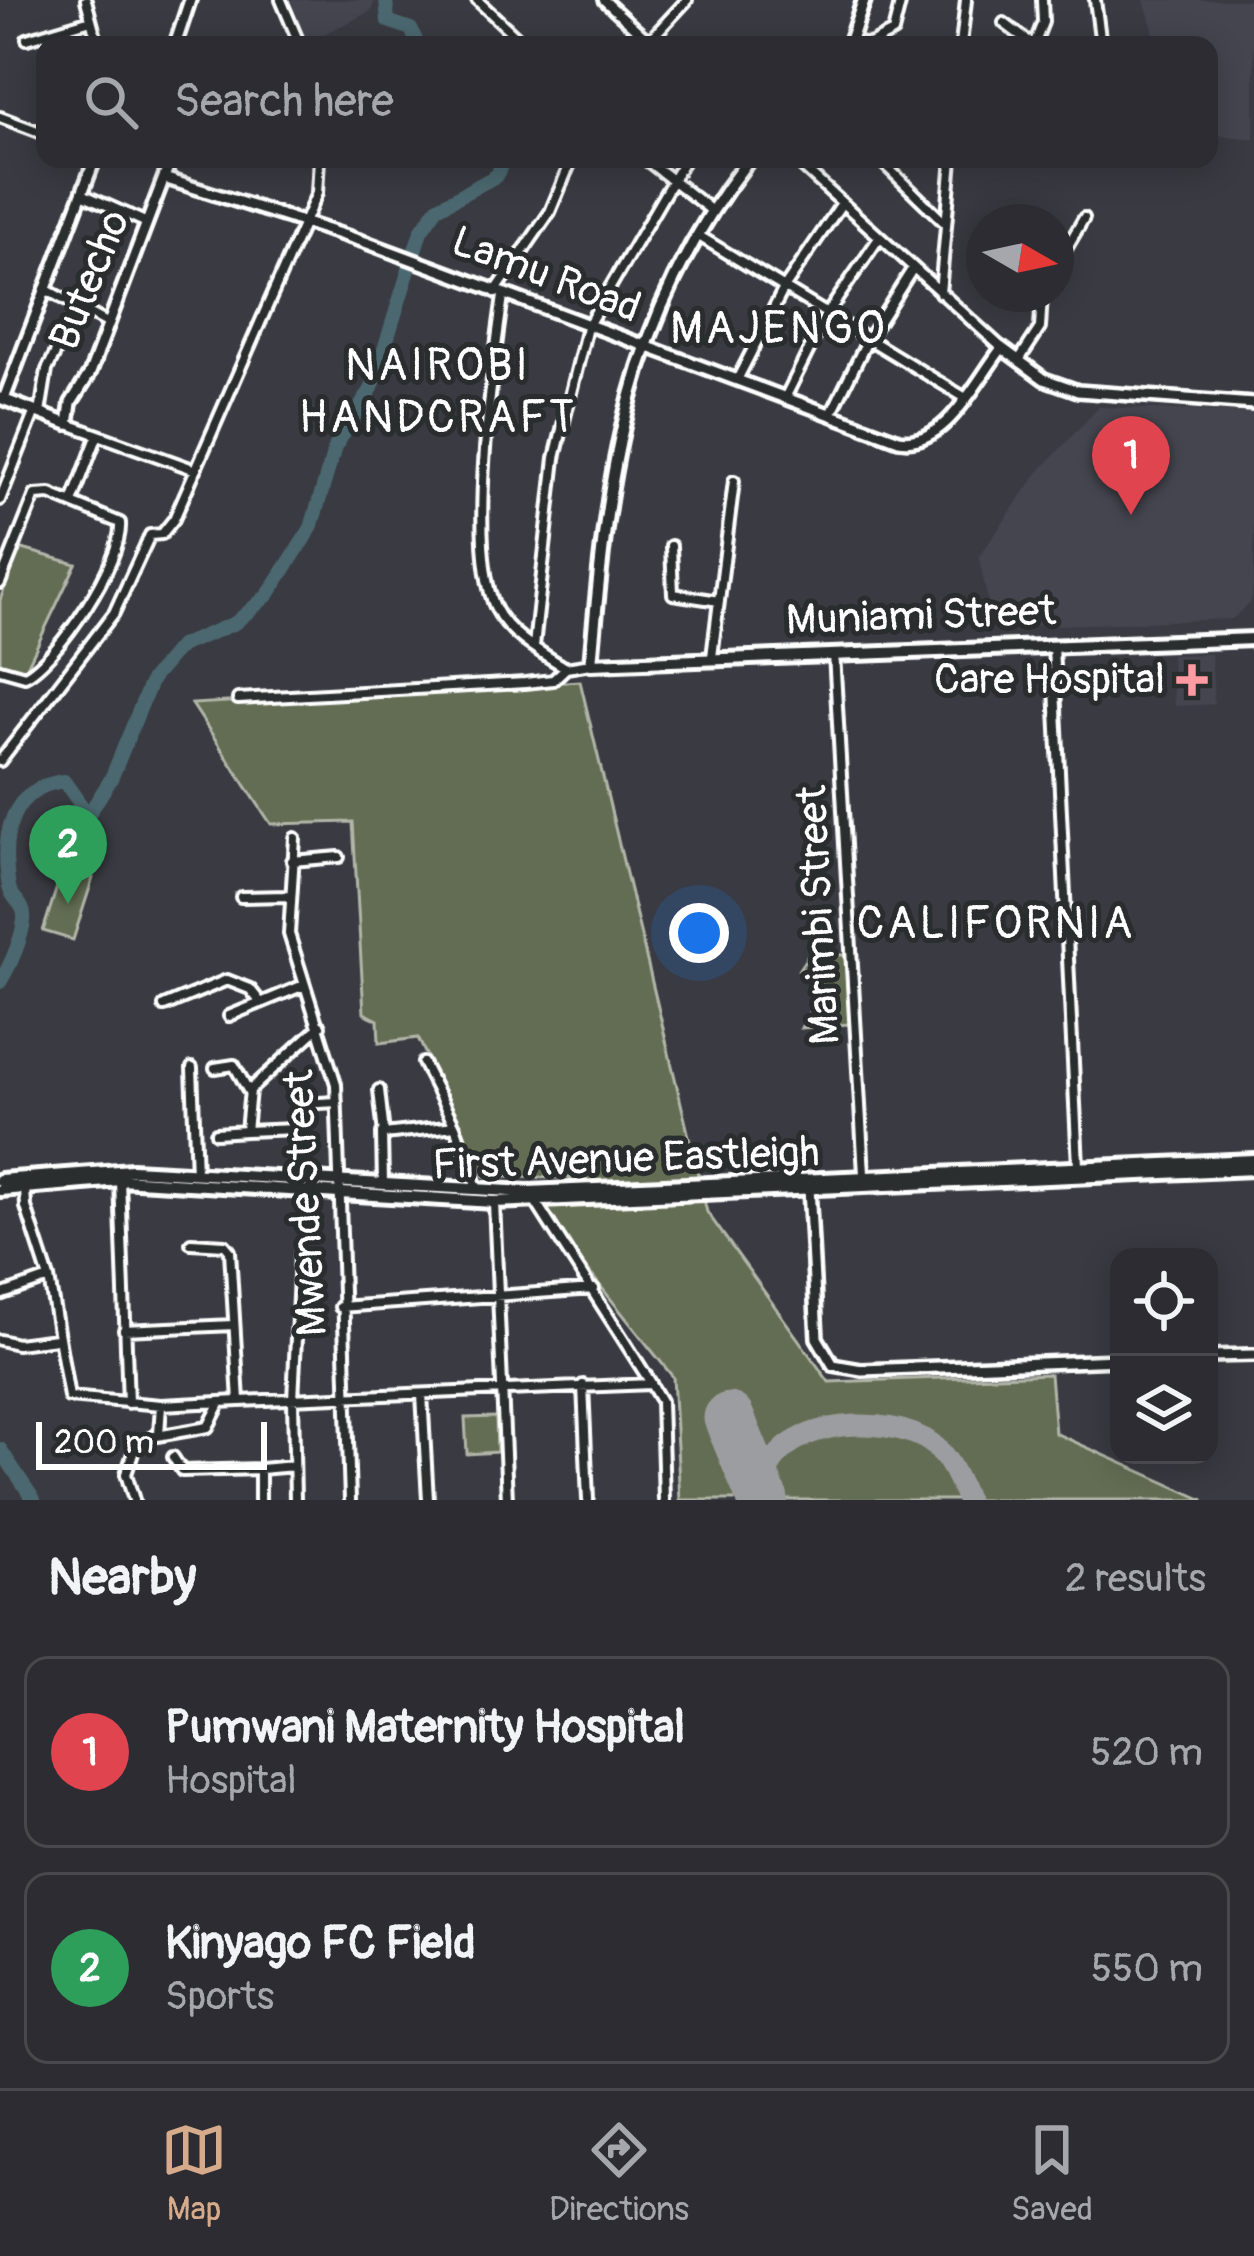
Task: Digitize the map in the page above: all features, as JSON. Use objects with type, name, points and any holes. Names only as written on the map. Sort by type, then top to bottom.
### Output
[{"type":"main road","points":[[853,36],[864,0]]},
{"type":"main road","points":[[591,664],[608,481],[641,346],[712,211],[743,168]]},
{"type":"main road","name":"Muniami Street","points":[[591,664],[1254,639]]},
{"type":"main road","name":"First Avenue Eastleigh","points":[[0,1180],[122,1170],[298,1181],[339,1189],[383,1186],[478,1192],[494,1197],[864,1174],[1254,1160]]},
{"type":"main road","name":"First Avenue Eastleigh","points":[[0,1190],[120,1180],[535,1201],[1254,1169]]},
{"type":"street","points":[[86,0],[96,36]]},
{"type":"street","points":[[178,36],[190,0]]},
{"type":"street","points":[[281,0],[296,36]]},
{"type":"street","points":[[477,0],[515,36]]},
{"type":"street","points":[[604,0],[641,36]]},
{"type":"street","points":[[656,36],[687,0]]},
{"type":"street","points":[[885,36],[893,32],[901,0]]},
{"type":"street","points":[[962,36],[966,0]]},
{"type":"street","points":[[1037,36],[1043,22],[1042,0]]},
{"type":"street","points":[[1095,0],[1101,36]]},
{"type":"street","points":[[37,36],[92,20]]},
{"type":"street","points":[[1004,23],[1021,36]]},
{"type":"street","points":[[27,39],[36,36]]},
{"type":"street","points":[[0,117],[36,131]]},
{"type":"street","name":"Butecho","points":[[2,399],[91,168]]},
{"type":"street","name":"Butecho","points":[[68,424],[71,403],[90,373],[169,168]]},
{"type":"street","points":[[0,760],[114,613],[150,535],[161,534],[174,519],[317,193],[318,168]]},
{"type":"street","points":[[566,668],[498,614],[484,566],[498,295],[550,212],[568,168]]},
{"type":"street","points":[[656,168],[712,211]]},
{"type":"street","points":[[534,646],[555,458],[587,327],[679,168]]},
{"type":"street","points":[[804,168],[940,293],[1044,379],[1078,391],[1254,404]]},
{"type":"street","points":[[888,168],[946,224]]},
{"type":"street","points":[[940,293],[951,168]]},
{"type":"street","name":"Lamu Road","points":[[167,179],[364,242],[899,440],[914,442],[935,435],[964,397]]},
{"type":"street","points":[[82,194],[147,223]]},
{"type":"street","points":[[737,380],[784,288],[842,203]]},
{"type":"street","points":[[1074,235],[1084,218]]},
{"type":"street","points":[[699,236],[964,397],[1003,348]]},
{"type":"street","points":[[785,398],[827,314],[879,238]]},
{"type":"street","points":[[831,414],[868,338],[913,268]]},
{"type":"street","points":[[45,289],[107,323]]},
{"type":"street","points":[[0,500],[37,412],[47,370],[78,307]]},
{"type":"street","points":[[1018,360],[1040,328],[1041,312]]},
{"type":"street","points":[[2,399],[196,470]]},
{"type":"street","points":[[72,502],[97,437]]},
{"type":"street","points":[[712,657],[734,481]]},
{"type":"street","points":[[0,583],[35,495],[72,502],[113,518],[121,533],[61,644],[25,676],[0,669]]},
{"type":"street","points":[[671,546],[673,594],[719,601]]},
{"type":"street","points":[[1053,644],[1078,1166]]},
{"type":"street","name":"Marimbi Street","points":[[833,653],[864,1174]]},
{"type":"street","points":[[238,698],[539,682],[553,680],[566,668],[591,664]]},
{"type":"street","name":"Mwende Street","points":[[295,838],[289,934],[320,1026],[337,1102],[340,1306],[350,1500]]},
{"type":"street","points":[[292,861],[339,857]]},
{"type":"street","points":[[242,897],[288,896]]},
{"type":"street","points":[[164,1006],[227,980],[250,989],[261,1004]]},
{"type":"street","points":[[229,1016],[304,986]]},
{"type":"street","points":[[248,1092],[320,1026]]},
{"type":"street","points":[[423,1063],[455,1126],[478,1192]]},
{"type":"street","points":[[215,1068],[234,1065],[248,1092],[247,1131]]},
{"type":"street","points":[[191,1068],[196,1174]]},
{"type":"street","points":[[379,1090],[383,1186]]},
{"type":"street","points":[[298,1181],[295,1129],[301,1104],[337,1102]]},
{"type":"street","points":[[382,1132],[455,1126]]},
{"type":"street","points":[[216,1133],[295,1129]]},
{"type":"street","points":[[120,1180],[128,1403]]},
{"type":"street","points":[[809,1187],[817,1338],[832,1364],[862,1370],[1110,1360]]},
{"type":"street","points":[[25,1188],[26,1207],[49,1278],[69,1397],[161,1405],[651,1384]]},
{"type":"street","points":[[494,1197],[507,1500]]},
{"type":"street","points":[[535,1201],[660,1394],[664,1500]]},
{"type":"street","points":[[191,1243],[229,1247],[239,1401]]},
{"type":"street","points":[[295,1500],[293,1400],[300,1255]]},
{"type":"street","points":[[0,1295],[49,1278]]},
{"type":"street","points":[[340,1306],[594,1289]]},
{"type":"street","points":[[124,1330],[233,1324]]},
{"type":"street","points":[[0,1340],[17,1344],[56,1339]]},
{"type":"street","points":[[1218,1356],[1254,1355]]},
{"type":"street","points":[[583,1385],[588,1500]]},
{"type":"street","points":[[422,1394],[428,1500]]},
{"type":"street","points":[[134,1500],[126,1474],[140,1441],[208,1427],[221,1402]]},
{"type":"street","points":[[158,1436],[161,1405]]},
{"type":"street","points":[[173,1457],[182,1471],[294,1466]]},
{"type":"street","points":[[260,1500],[261,1469]]},
{"type":"shaded area","points":[[291,0],[375,0],[371,11],[320,36],[304,36]]},
{"type":"shaded area","points":[[1144,0],[1254,0],[1254,139],[1218,135],[1218,36],[1155,36]]},
{"type":"shaded area","points":[[1099,407],[1254,413],[1254,582],[1251,602],[1232,619],[993,627],[979,557],[1037,474]]},
{"type":"shaded area","name":"Care Hospital","points":[[1211,654],[1214,704],[1174,706],[1171,655]]},
{"type":"green space","points":[[19,548],[76,564],[25,671],[0,663],[0,600]]},
{"type":"green space","points":[[580,681],[707,1212],[829,1382],[1050,1374],[1055,1433],[1110,1458],[1110,1464],[1124,1464],[1204,1500],[680,1500],[673,1377],[542,1213],[572,1177],[484,1176],[418,1038],[379,1043],[378,1020],[364,1013],[353,822],[271,824],[192,704]]},
{"type":"green space","points":[[63,868],[93,878],[73,940],[43,931]]},
{"type":"green space","points":[[809,954],[845,955],[850,1024],[801,1028],[811,1009],[808,969],[799,969]]},
{"type":"green space","points":[[496,1417],[497,1452],[467,1454],[465,1418]]},
{"type":"waterway","points":[[386,0],[388,21],[411,29],[414,36]]},
{"type":"waterway","points":[[0,982],[24,920],[9,887],[6,849],[13,816],[32,793],[64,781],[88,815],[111,779],[152,679],[180,646],[235,623],[268,595],[311,528],[335,447],[372,388],[421,231],[437,208],[496,176],[500,168]]},
{"type":"waterway","points":[[0,1449],[34,1500]]},
{"type":"taxiway","points":[[765,1500],[767,1474],[779,1454],[798,1439],[850,1425],[903,1430],[933,1444],[946,1458],[967,1500]]},
{"type":"runway","points":[[729,1418],[763,1500]]},
{"type":"place","name":"Pumwani Maternity Hospital","points":[[1131,515]]},
{"type":"place","name":"Care Hospital","points":[[1192,680]]},
{"type":"place","name":"Kinyago FC Field","points":[[68,904]]},
{"type":"district","name":"MAJENGO","points":[[779,329]]},
{"type":"district","name":"NAIROBI HANDCRAFT","points":[[438,392]]},
{"type":"district","name":"CALIFORNIA","points":[[996,924]]}]
